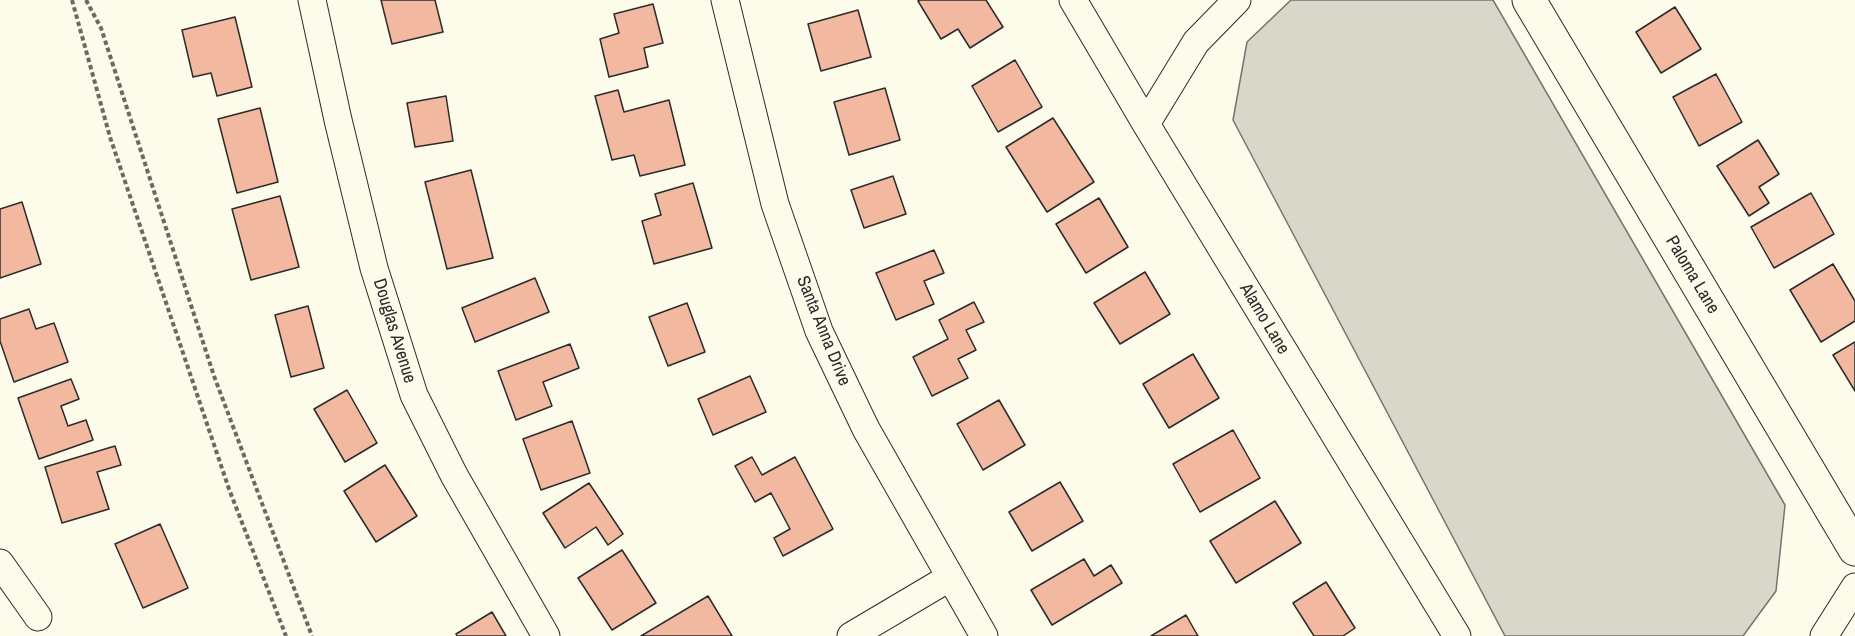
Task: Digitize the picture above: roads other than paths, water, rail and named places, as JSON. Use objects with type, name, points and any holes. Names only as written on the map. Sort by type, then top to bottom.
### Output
[{"type":"street","name":"Douglas Avenue","points":[[312,0],[374,268],[414,395],[454,475],[546,636]]},
{"type":"street","name":"Santa Anna Drive","points":[[725,0],[775,204],[819,331],[866,429],[984,636]]},
{"type":"street","name":"Alamo Lane","points":[[1073,0],[1457,636]]},
{"type":"street","points":[[1146,124],[1196,42],[1237,0]]},
{"type":"street","name":"Paloma Lane","points":[[1529,0],[1855,549]]},
{"type":"street","points":[[0,563],[38,617]]},
{"type":"street","points":[[852,636],[949,578]]},
{"type":"street","points":[[1824,636],[1855,587]]}]
